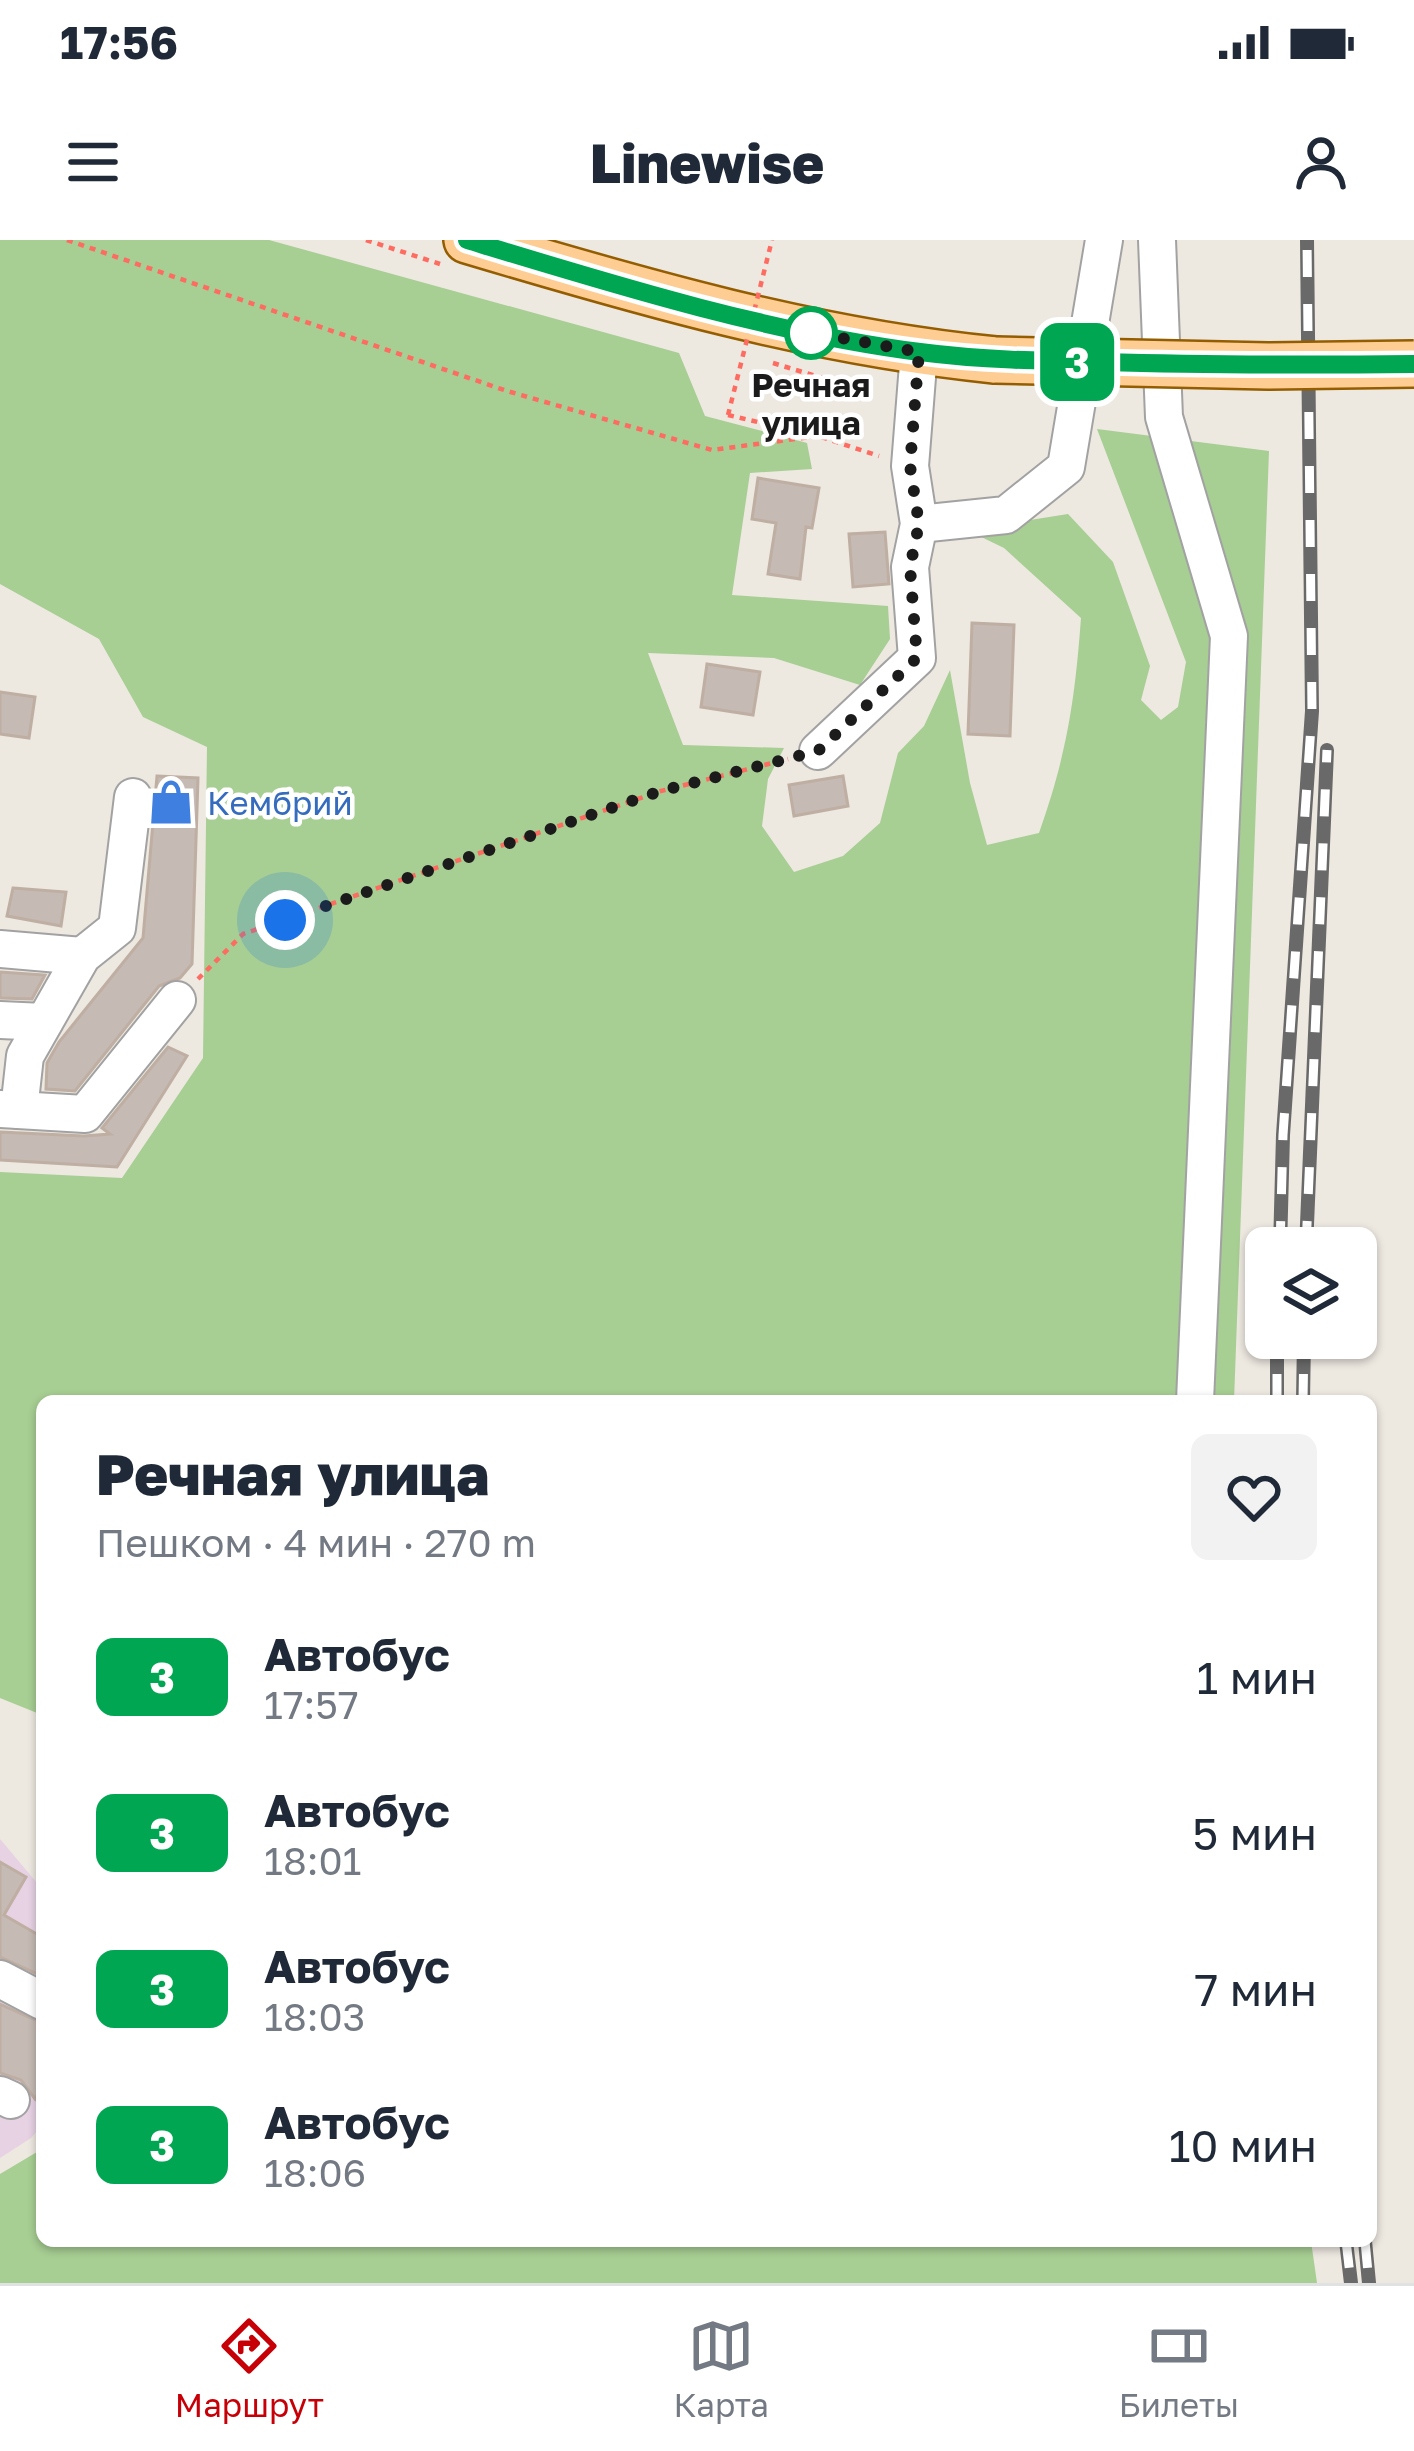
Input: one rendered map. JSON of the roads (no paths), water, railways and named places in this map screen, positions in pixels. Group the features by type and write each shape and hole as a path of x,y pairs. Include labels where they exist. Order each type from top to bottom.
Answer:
{"main road":[{"path":"467,240 609,283 776,325 919,352 995,360 1414,364"}],"street":[{"path":"919,524 1006,515 1066,467 1104,240"},
{"path":"1157,240 1164,416 1229,636 1195,1395"},
{"path":"818,751 917,658 910,567 919,524 910,466 919,352"},
{"path":"133,797 117,928 82,956 25,1056 9,1110 85,1114 177,1000"},
{"path":"0,949 82,956"},
{"path":"0,1020 44,1022"},
{"path":"0,1979 36,1998"}],"railway":[{"path":"1281,1227 1312,711 1307,240"},
{"path":"1307,1227 1327,750"},
{"path":"1277,1359 1277,1395"},
{"path":"1303,1395 1304,1359"},
{"path":"1347,2247 1351,2283"},
{"path":"1366,2247 1369,2283"}],"place":[{"name":"Речная улица","path":"811,333"},
{"name":"Кембрий","path":"171,802"}]}
